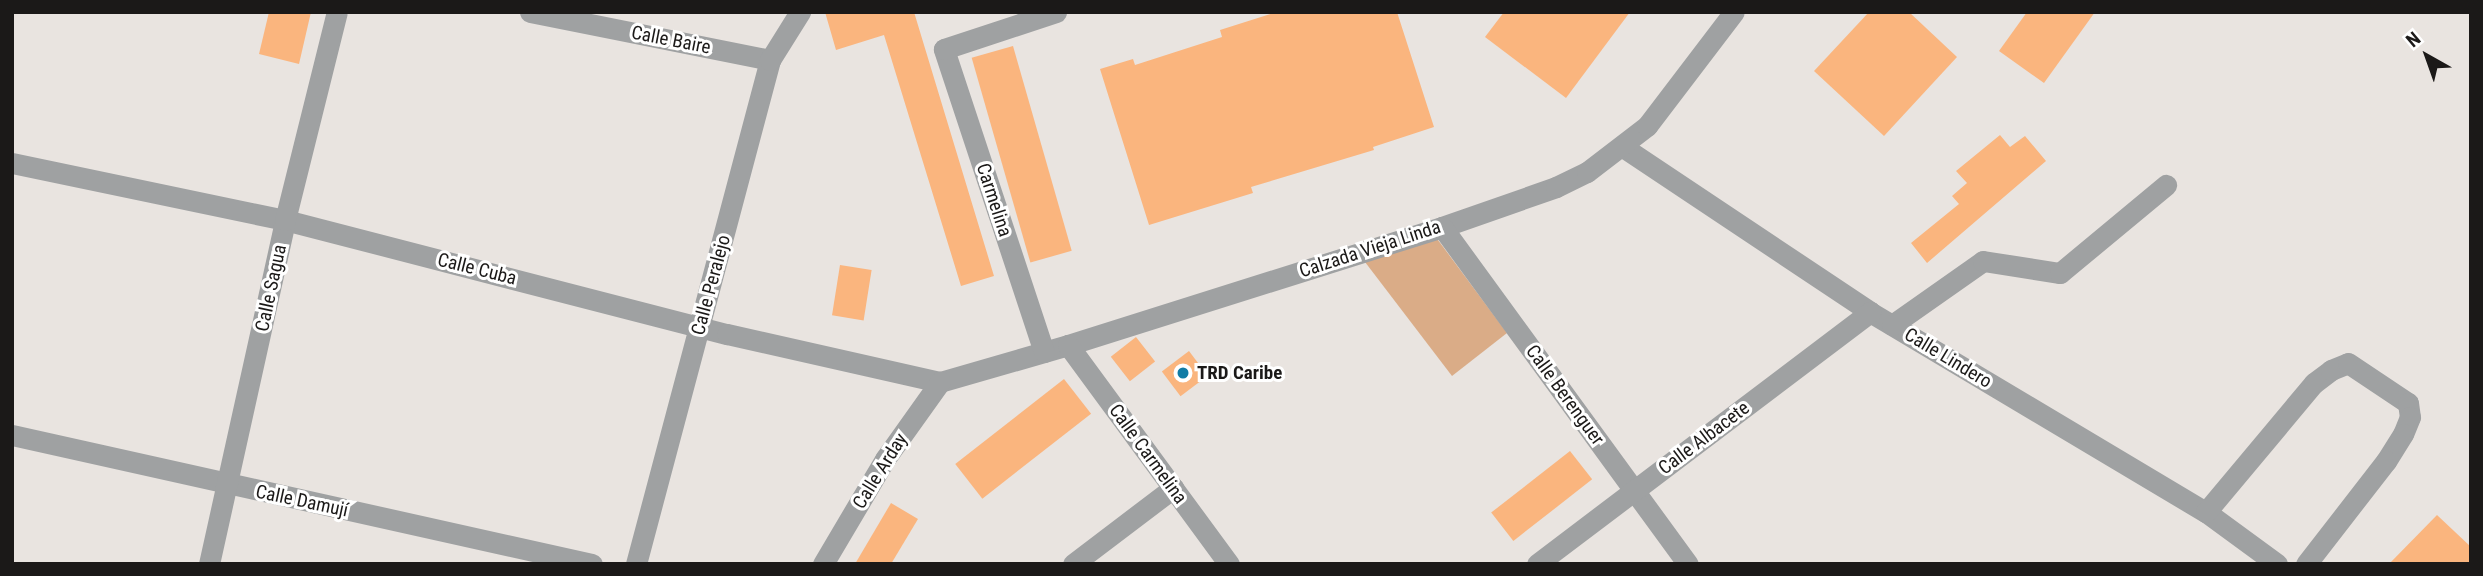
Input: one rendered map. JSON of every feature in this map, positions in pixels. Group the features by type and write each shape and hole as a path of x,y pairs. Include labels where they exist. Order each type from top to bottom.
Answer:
{"street":[{"name":"Calle Sagua","path":"209,564 285,220 337,12"},
{"name":"Calle Baire","path":"530,12 771,60"},
{"name":"Calle Peralejo","path":"636,564 771,60 800,12"},
{"name":"Carmelina","path":"1044,352 944,48 1056,12"},
{"name":"Calzada Vieja Linda","path":"940,382 1068,345 1442,227 1556,187 1587,172 1647,126 1673,96 1734,12"},
{"name":"Calle Lindero","path":"1623,147 1870,312 2206,512 2277,564"},
{"name":"Calle Cuba","path":"12,163 285,220 699,327 940,382"},
{"path":"1892,325 1983,261 2060,273 2166,185"},
{"name":"Calle Berenguer","path":"1442,227 1688,564"},
{"name":"Calle Albacete","path":"1537,564 1870,312"},
{"name":"Calle Carmelina","path":"1068,345 1229,564"},
{"path":"2206,512 2314,383 2331,370 2348,363 2409,403 2410,417 2386,461 2306,564"},
{"name":"Calle Arday","path":"823,564 886,459 940,382"},
{"name":"Calle Damují","path":"12,435 227,485 592,564"},
{"path":"1073,564 1173,488"}],"shaded area":[{"path":"1435,236 1507,333 1452,376 1365,262"}],"building":[{"path":"269,12 311,12 299,64 259,54"},
{"path":"825,12 914,12 994,276 961,286 884,35 836,50"},
{"path":"1277,12 1397,12 1434,127 1373,147 1374,150 1251,187 1253,193 1149,225 1100,69 1133,59 1135,65 1222,37 1220,30"},
{"path":"1504,12 1630,12 1566,98 1485,37"},
{"path":"1869,12 1909,12 1957,57 1884,136 1814,71"},
{"path":"2027,12 2095,12 2044,83 1999,51"},
{"path":"1013,46 1072,251 1030,263 972,58"},
{"path":"2000,135 2010,147 2025,136 2046,161 1927,263 1911,243 1959,204 1952,196 1967,183 1956,171"},
{"path":"840,265 872,270 864,320 832,315"},
{"path":"1136,337 1155,361 1130,381 1111,357"},
{"path":"1189,351 1208,376 1181,396 1162,371"},
{"path":"1064,379 1091,414 982,499 955,464"},
{"path":"1570,451 1592,479 1513,541 1491,513"},
{"path":"891,503 918,519 891,564 855,564"},
{"path":"2437,515 2471,547 2471,564 2389,564"}],"place":[{"name":"TRD Caribe","path":"1183,373"}]}
